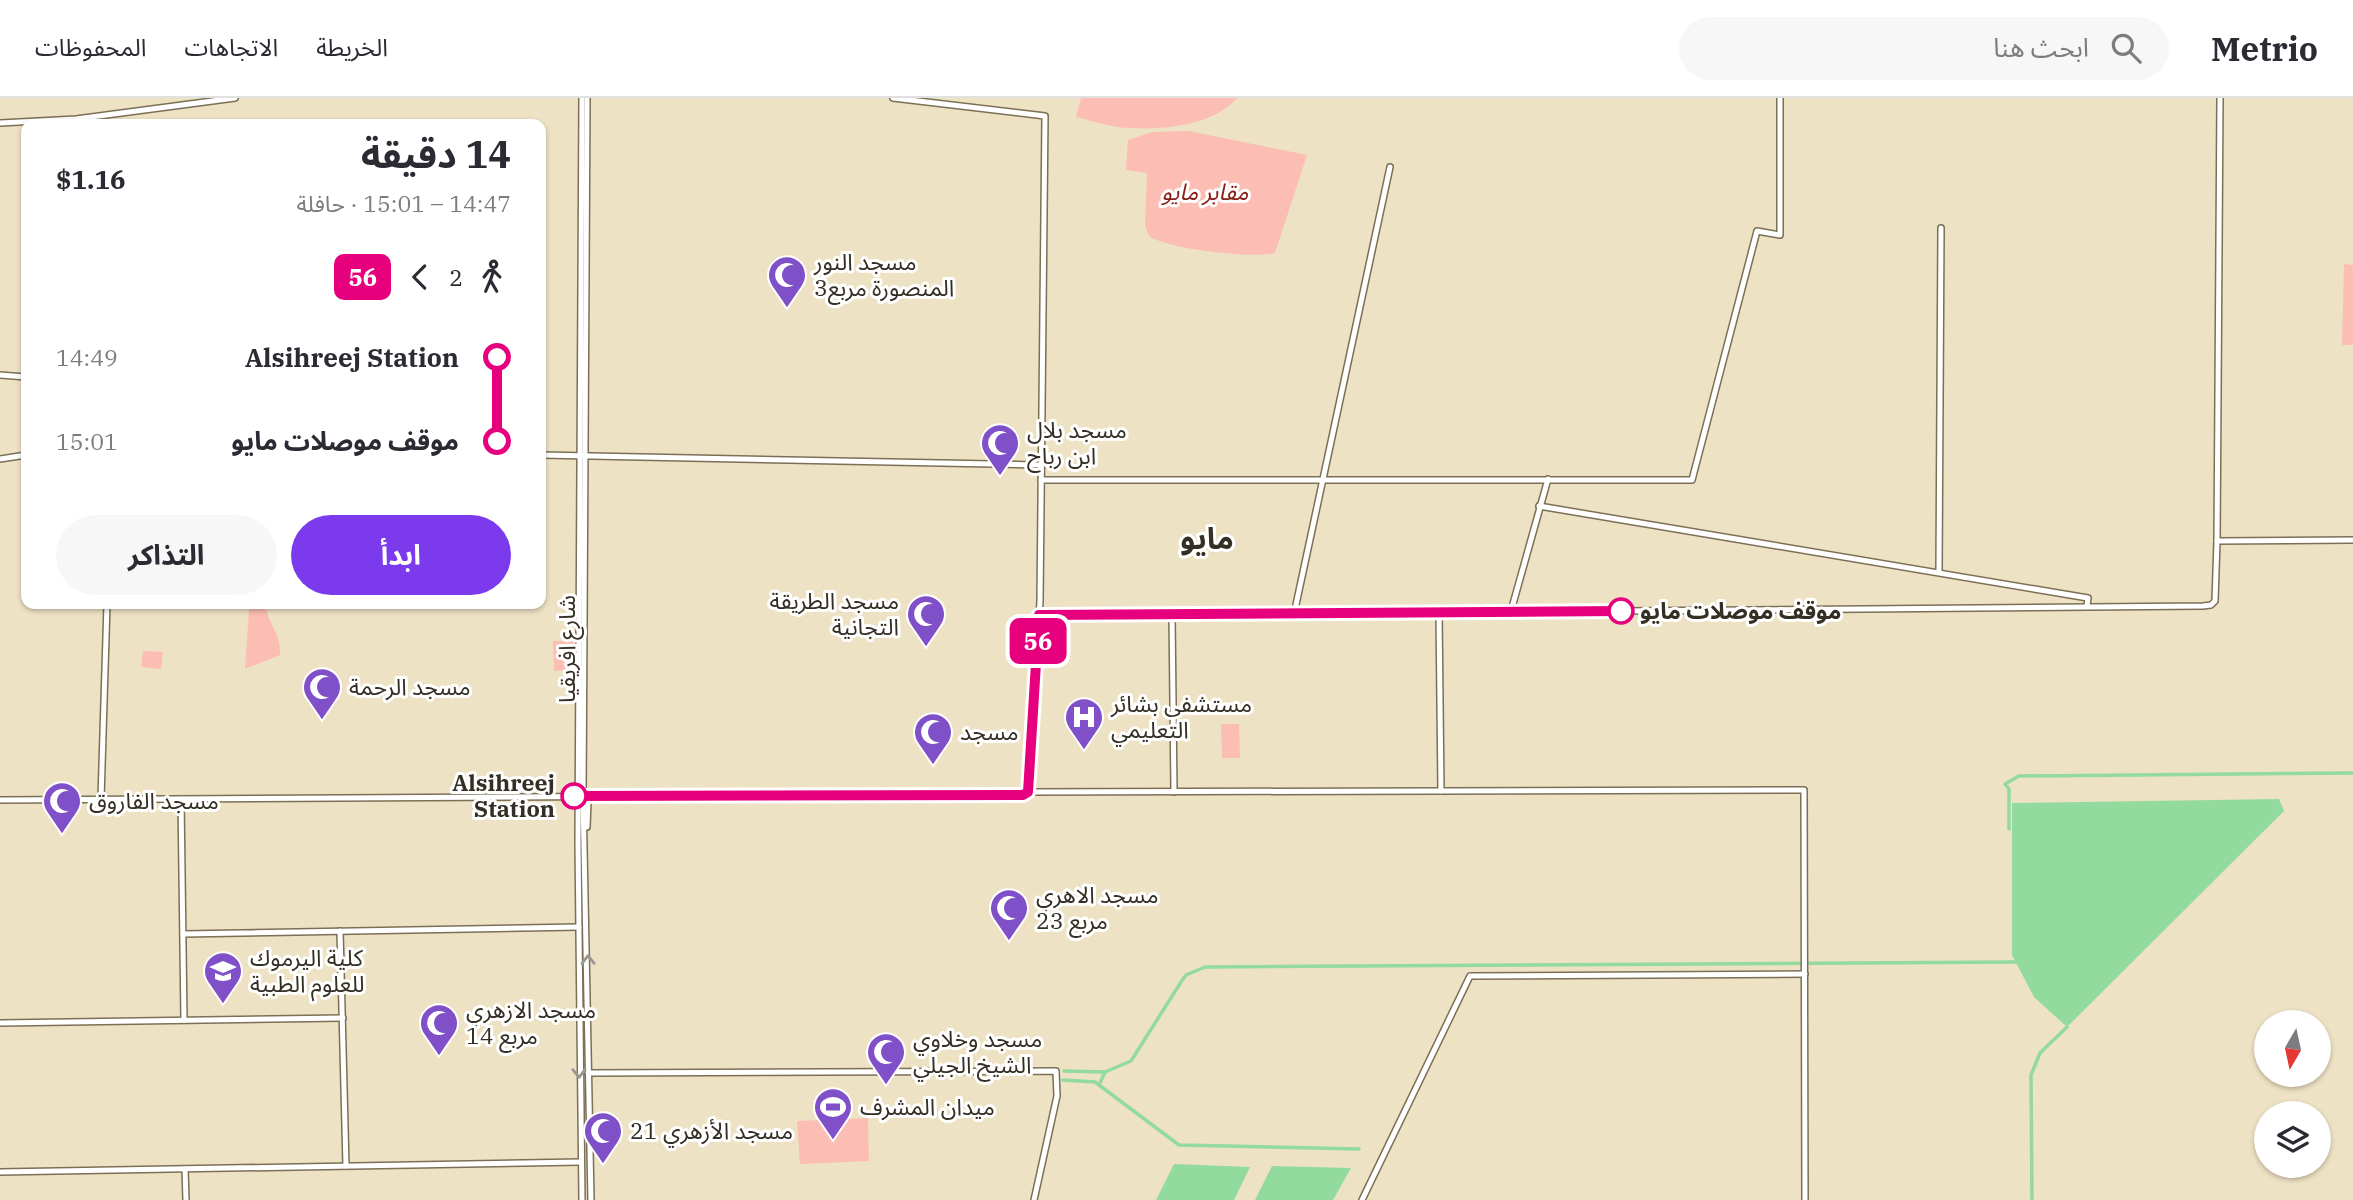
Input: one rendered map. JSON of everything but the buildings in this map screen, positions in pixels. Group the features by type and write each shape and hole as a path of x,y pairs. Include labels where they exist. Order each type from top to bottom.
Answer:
{"street":[{"path":"76,119 235,98"},
{"name":"شارع افريقيا","path":"582,1200 579,928 584,98"},
{"path":"893,98 1045,116 1039,615 1028,792"},
{"path":"1041,480 1692,480 1757,231 1780,234 1780,98"},
{"path":"1039,615 2214,604 2217,541 2220,98"},
{"path":"0,123 21,122"},
{"path":"1294,614 1390,167"},
{"path":"1939,572 1941,228"},
{"path":"0,375 21,377"},
{"path":"546,455 1041,465"},
{"path":"0,459 21,456"},
{"path":"1511,611 1548,479"},
{"path":"1539,506 2088,598 2087,606"},
{"path":"2217,541 2353,541"},
{"path":"101,799 107,609"},
{"path":"1439,612 1441,791"},
{"path":"1172,614 1174,792"},
{"path":"0,800 1004,796 1046,789 1174,792 1804,790 1805,1200"},
{"path":"585,836 588,802 593,796"},
{"name":"شارع افريقيا","path":"581,797 585,836 591,1200"},
{"path":"181,799 184,1020"},
{"path":"183,934 579,928"},
{"path":"341,932 346,1166"},
{"path":"1362,1200 1470,976 1805,971"},
{"path":"579,993 584,999 588,994"},
{"path":"579,1011 583,1006 588,1012"},
{"path":"0,1023 343,1018"},
{"path":"588,1073 1056,1071 1056,1098 1034,1200"},
{"path":"580,1110 586,1114 589,1109"},
{"path":"580,1125 584,1122 589,1126"},
{"path":"0,1172 581,1162"},
{"path":"185,1169 186,1200"}],"green space":[{"path":"1081,98 1237,98 1216,114 1202,120 1173,127 1144,128 1117,127 1076,117"},
{"name":"مقابر مايو","path":"1189,131 1307,155 1275,253 1249,255 1210,252 1173,245 1149,236 1145,225 1147,173 1126,170 1128,140 1152,132"},
{"path":"2344,264 2353,265 2353,345 2342,345"},
{"path":"266,609 279,642 280,655 245,669 249,610"},
{"path":"553,641 574,641 574,670 554,671"},
{"path":"143,651 163,652 161,669 141,667"},
{"path":"1221,724 1239,724 1240,758 1222,758"},
{"name":"ميدان المشرف","path":"868,1118 869,1161 800,1164 797,1121"}],"shaded area":[{"path":"2279,799 2284,811 2067,1027 2034,997 2012,955 2012,803"},
{"path":"1174,1164 1250,1167 1234,1200 1156,1200"},
{"path":"1272,1166 1351,1168 1333,1200 1255,1200"}],"waterway":[{"path":"2009,829 2009,789 2005,784 2019,776 2353,773"},
{"path":"1064,1071 1105,1072 1131,1061 1186,975 1205,967 2015,962"},
{"path":"2032,1200 2031,1075 2040,1053 2067,1027"},
{"path":"1099,1085 1105,1072"},
{"path":"1063,1080 1095,1082 1179,1145 1359,1149"}],"bus line":[{"name":"56","path":"574,796 1023,795 1028,792 1039,615 1621,611"}],"place":[{"name":"مسجد النور المنصورة مربع3","path":"787,309"},
{"name":"مسجد بلال ابن رباح","path":"1000,477"},
{"name":"موقف موصلات مايو","path":"1621,611"},
{"name":"مسجد الطريقة التجانية","path":"926,648"},
{"name":"مسجد الرحمة","path":"322,721"},
{"name":"مستشفى بشائر التعليمي","path":"1084,751"},
{"name":"مسجد","path":"933,766"},
{"name":"Alsihreej Station","path":"574,796"},
{"name":"مسجد الفاروق","path":"62,835"},
{"name":"مسجد الاهري مربع 23","path":"1009,942"},
{"name":"كلية اليرموك للعلوم الطبية","path":"223,1005"},
{"name":"مسجد الازهري مربع 14","path":"439,1057"},
{"name":"مسجد وخلاوي الشيخ الجيلي","path":"886,1086"},
{"name":"ميدان المشرف","path":"833,1141"},
{"name":"مسجد الأزهري 21","path":"603,1165"}],"district":[{"name":"مايو","path":"1207,539"}]}
